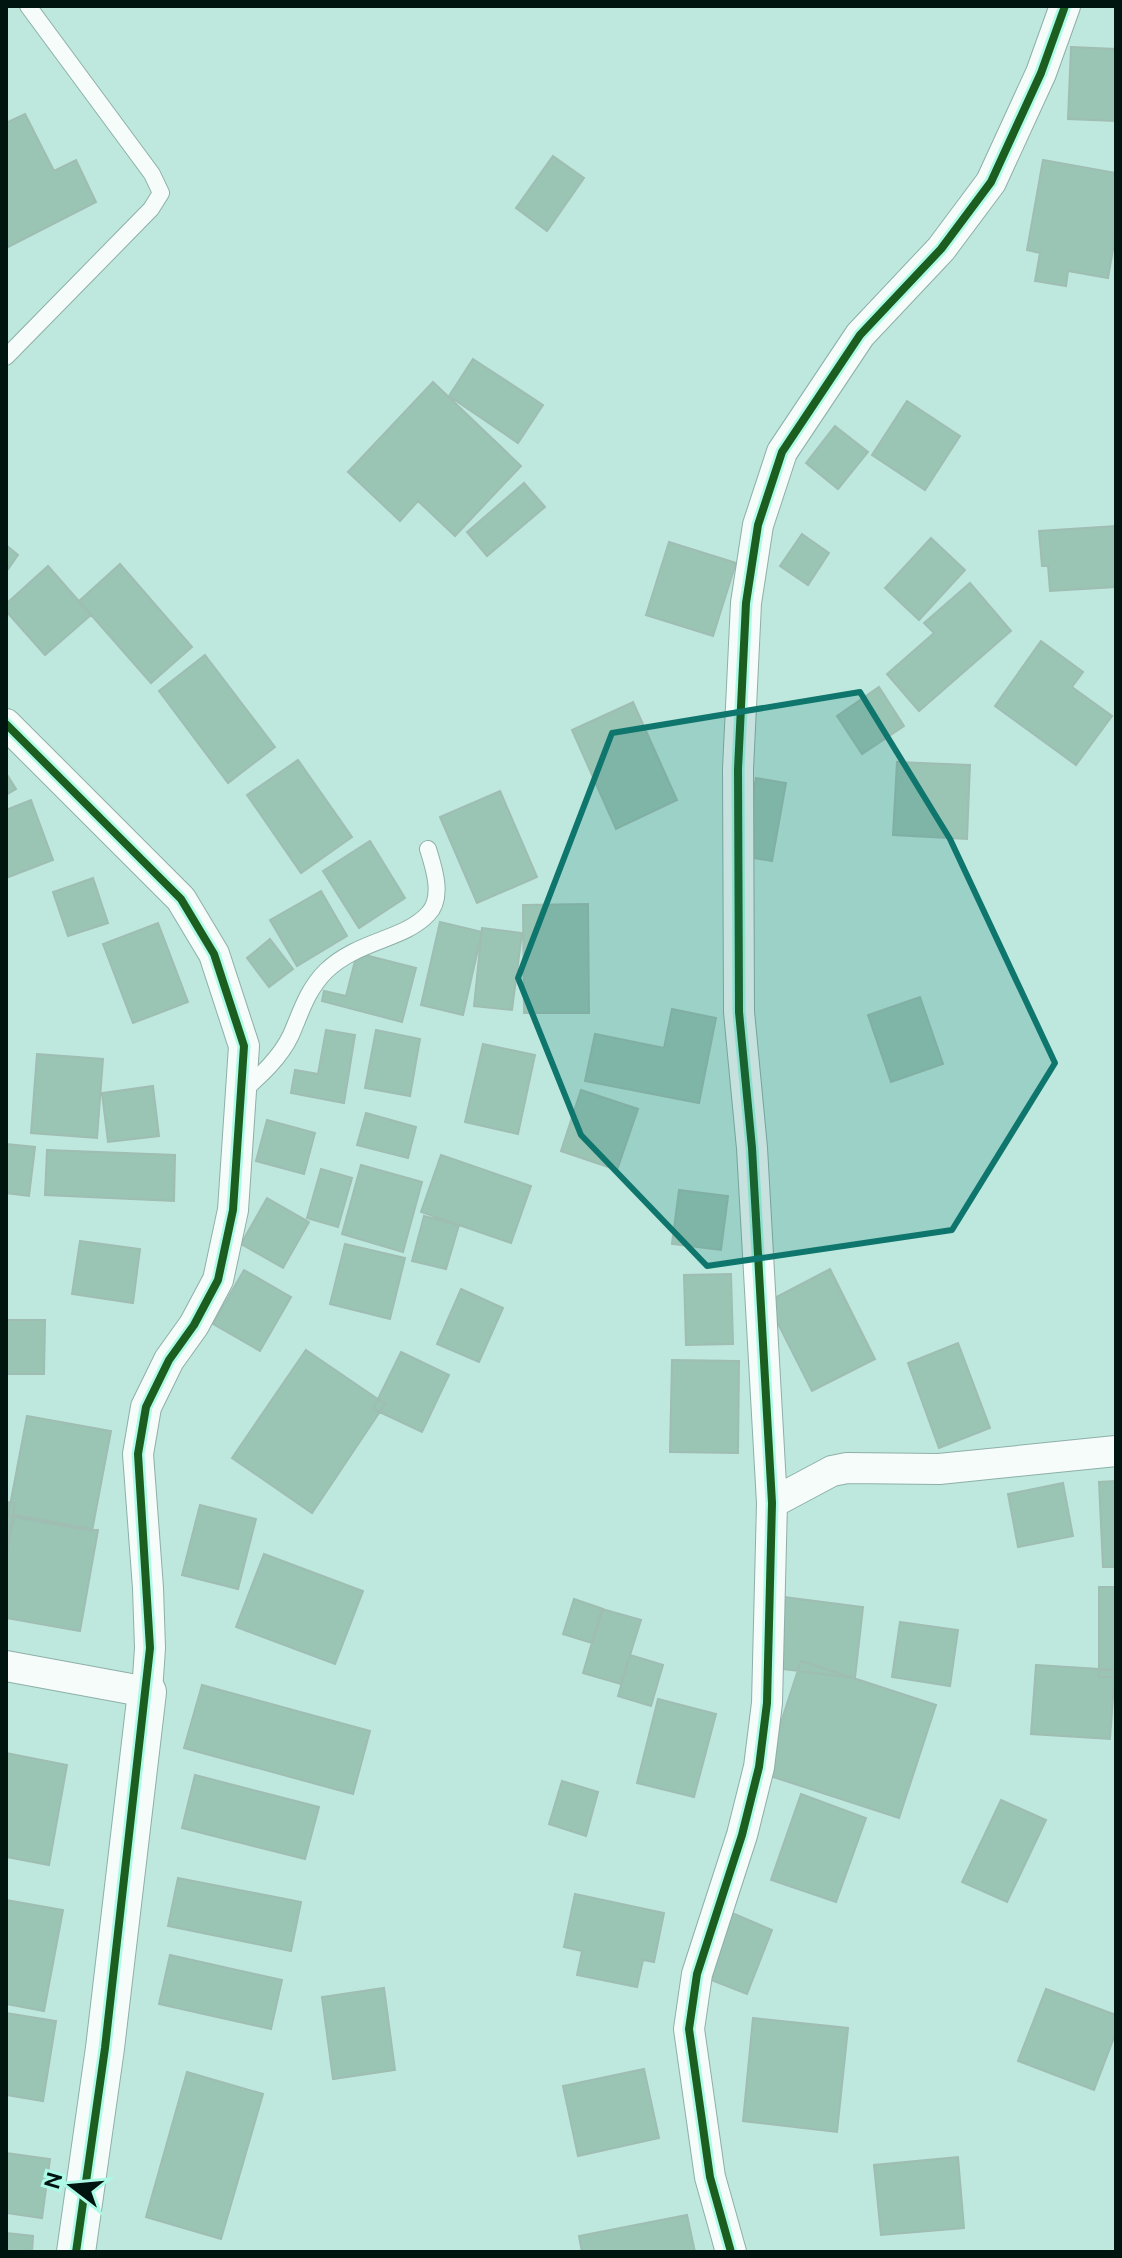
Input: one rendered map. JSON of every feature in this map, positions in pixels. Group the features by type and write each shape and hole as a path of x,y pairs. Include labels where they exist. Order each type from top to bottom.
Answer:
{"street":[{"path":"731,2252 710,2177 689,2029 697,1974 742,1835 759,1767 767,1703 772,1503 752,1148 739,1012 738,934 741,660 758,525 782,452 819,393 860,335 941,249 991,182 1041,73 1065,6"},
{"path":"6,724 181,899 214,954 244,1046 233,1210 218,1280 194,1325 169,1360 146,1407 138,1454 148,1588 150,1648 147,1692 105,2048 76,2252"},
{"path":"772,1503 832,1471 847,1468 939,1469 1116,1451"},
{"path":"6,1666 147,1692"}],"lane":[{"path":"6,357 151,209 161,193 152,174 28,6"},
{"path":"243,1091 270,1067 290,1037 302,1002 326,971 357,947 408,928 430,913 437,890 428,849"}],"highlighted area":[{"path":"860,692 950,839 1055,1063 952,1230 707,1266 581,1135 518,978 612,733"}],"building":[{"path":"1071,47 1116,49 1116,121 1068,119"},
{"path":"25,114 54,171 76,160 96,202 6,248 6,123"},
{"path":"553,156 584,178 547,231 516,208"},
{"path":"1043,160 1116,173 1116,232 1108,278 1068,271 1066,286 1035,281 1040,253 1027,250"},
{"path":"473,359 543,405 518,443 449,396"},
{"path":"433,382 521,466 455,536 418,501 400,521 348,472"},
{"path":"907,401 960,436 925,490 872,455"},
{"path":"835,426 868,452 838,489 806,463"},
{"path":"524,483 545,507 487,556 467,532"},
{"path":"1116,526 1116,587 1050,591 1048,566 1042,566 1039,531"},
{"path":"802,534 829,553 808,585 780,566"},
{"path":"931,538 965,570 919,620 885,588"},
{"path":"669,542 736,563 713,636 646,615"},
{"path":"6,545 18,555 6,572"},
{"path":"120,564 192,647 151,683 79,601"},
{"path":"48,566 91,615 45,655 6,611 6,604"},
{"path":"970,583 1011,631 919,711 887,674 934,633 924,623"},
{"path":"1041,641 1083,672 1072,687 1112,716 1076,765 995,706"},
{"path":"205,655 275,747 228,783 159,691"},
{"path":"879,687 904,726 862,754 837,716"},
{"path":"633,702 677,800 616,829 572,730"},
{"path":"298,760 352,837 301,873 247,795"},
{"path":"897,762 970,765 967,839 893,835"},
{"path":"6,773 16,789 6,795"},
{"path":"756,778 786,783 772,861 742,856"},
{"path":"500,791 537,877 477,903 440,817"},
{"path":"31,800 53,860 6,878 6,810"},
{"path":"370,841 405,898 359,928 323,871"},
{"path":"93,878 108,923 68,936 53,892"},
{"path":"321,891 347,936 297,966 270,920"},
{"path":"588,904 589,1013 524,1013 523,905"},
{"path":"440,922 482,932 463,1015 421,1005"},
{"path":"158,923 188,1002 133,1023 103,944"},
{"path":"482,928 522,933 512,1010 474,1006"},
{"path":"270,939 293,969 269,987 247,958"},
{"path":"357,953 416,968 402,1022 322,1001 324,991 346,996"},
{"path":"920,997 943,1064 891,1082 868,1015"},
{"path":"672,1009 716,1018 699,1103 585,1081 595,1034 664,1048"},
{"path":"326,1030 355,1035 344,1103 291,1093 295,1070 318,1074"},
{"path":"376,1030 420,1039 410,1096 365,1088"},
{"path":"483,1044 535,1055 518,1134 465,1122"},
{"path":"37,1054 103,1059 97,1138 31,1133"},
{"path":"153,1086 159,1136 108,1142 102,1093"},
{"path":"581,1090 638,1109 617,1170 561,1151"},
{"path":"366,1113 416,1127 408,1158 357,1145"},
{"path":"267,1120 315,1133 304,1174 256,1161"},
{"path":"6,1144 35,1147 29,1196 6,1193"},
{"path":"47,1150 175,1155 174,1201 45,1195"},
{"path":"441,1155 531,1186 511,1243 421,1212"},
{"path":"361,1165 422,1182 403,1252 342,1234"},
{"path":"321,1169 352,1178 338,1227 307,1218"},
{"path":"679,1190 728,1196 721,1250 672,1244"},
{"path":"267,1198 309,1222 283,1268 241,1244"},
{"path":"424,1216 459,1225 446,1269 412,1261"},
{"path":"80,1241 140,1249 133,1303 72,1294"},
{"path":"345,1244 405,1258 390,1319 330,1304"},
{"path":"830,1269 875,1359 812,1391 767,1302"},
{"path":"244,1270 291,1297 260,1351 213,1324"},
{"path":"731,1274 733,1344 686,1345 684,1275"},
{"path":"461,1289 503,1308 479,1362 437,1344"},
{"path":"6,1320 45,1320 44,1374 6,1374"},
{"path":"958,1343 990,1428 939,1448 908,1363"},
{"path":"306,1350 385,1404 312,1513 232,1458"},
{"path":"401,1352 449,1375 422,1432 373,1409"},
{"path":"672,1360 739,1361 738,1453 670,1452"},
{"path":"27,1416 111,1431 92,1531 8,1516"},
{"path":"1116,1481 1116,1567 1103,1567 1099,1482"},
{"path":"1063,1483 1073,1536 1018,1547 1008,1494"},
{"path":"6,1502 15,1503 6,1553"},
{"path":"200,1505 256,1519 238,1589 182,1575"},
{"path":"14,1515 98,1530 80,1631 6,1618 6,1557"},
{"path":"264,1554 363,1591 335,1664 236,1627"},
{"path":"1099,1587 1116,1587 1116,1677 1099,1677"},
{"path":"784,1597 863,1607 855,1678 774,1668"},
{"path":"574,1599 603,1609 592,1643 563,1634"},
{"path":"602,1609 641,1620 621,1684 583,1673"},
{"path":"900,1622 958,1630 950,1686 892,1677"},
{"path":"630,1655 663,1665 651,1706 618,1696"},
{"path":"801,1661 936,1705 899,1818 764,1774"},
{"path":"1036,1665 1115,1670 1110,1739 1031,1734"},
{"path":"202,1685 370,1731 353,1794 184,1748"},
{"path":"658,1699 716,1714 694,1797 637,1783"},
{"path":"6,1753 67,1765 49,1865 6,1857"},
{"path":"195,1775 319,1807 305,1859 182,1828"},
{"path":"562,1781 598,1792 586,1836 549,1824"},
{"path":"801,1794 866,1818 836,1902 771,1880"},
{"path":"1001,1800 1046,1820 1007,1902 962,1882"},
{"path":"178,1878 301,1902 291,1951 168,1926"},
{"path":"575,1894 664,1913 654,1962 643,1960 637,1987 577,1975 582,1951 564,1947"},
{"path":"6,1900 63,1910 44,2011 6,2004"},
{"path":"732,1913 772,1930 747,1994 706,1978"},
{"path":"170,1955 282,1980 271,2029 159,2004"},
{"path":"384,1988 395,2070 333,2079 322,1997"},
{"path":"1046,1989 1116,2015 1116,2032 1094,2090 1018,2061"},
{"path":"6,2013 56,2021 43,2101 6,2095"},
{"path":"753,2018 848,2028 837,2132 743,2121"},
{"path":"644,2069 659,2138 578,2156 563,2086"},
{"path":"187,2072 263,2094 221,2239 146,2217"},
{"path":"6,2153 50,2159 42,2218 6,2213"},
{"path":"958,2157 964,2228 881,2235 874,2165"},
{"path":"687,2215 695,2252 582,2252 579,2236"},
{"path":"6,2233 33,2236 32,2252 6,2252"}],"cycle path":[{"path":"731,2252 710,2177 689,2029 697,1974 742,1835 759,1767 767,1703 772,1503 752,1148 739,1012 738,769 746,603 758,525 782,452 860,335 941,249 991,182 1041,73 1065,6"},
{"path":"6,724 181,899 214,954 244,1046 233,1210 218,1280 194,1325 169,1360 146,1407 138,1454 150,1648 105,2048 76,2252"}]}
